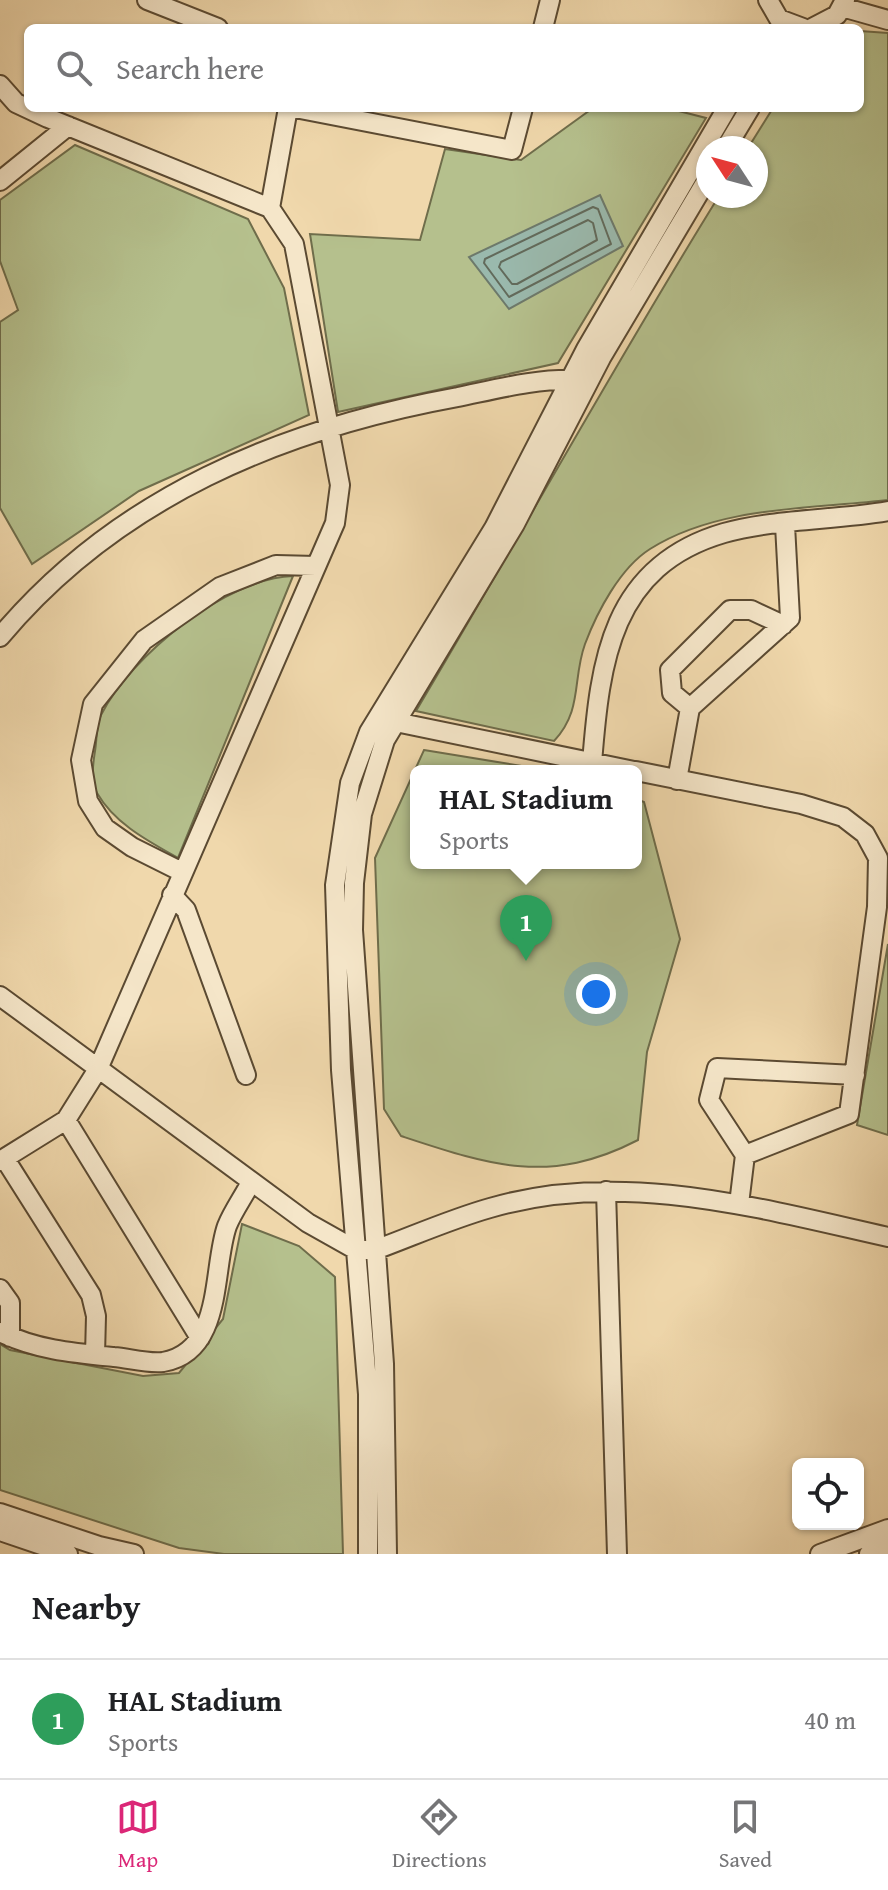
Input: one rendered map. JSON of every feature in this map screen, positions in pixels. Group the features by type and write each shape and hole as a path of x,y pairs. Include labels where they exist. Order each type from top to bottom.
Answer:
{"street":[{"path":"147,0 208,24"},
{"path":"544,24 550,0"},
{"path":"768,0 776,23"},
{"path":"824,24 843,4 888,20"},
{"path":"0,85 16,103 24,107"},
{"path":"36,112 270,208 294,244 313,326 327,426 340,485 335,523 98,1069 66,1120 3,1160 91,1295 96,1316 95,1355"},
{"path":"270,208 287,112"},
{"path":"316,112 512,150 522,112"},
{"path":"368,1554 365,1250 354,945 354,883 362,814 385,740 386,720 494,528 570,380 725,112"},
{"path":"733,136 748,112"},
{"path":"0,181 68,126"},
{"path":"386,720 515,524 589,381 696,198"},
{"path":"0,637 75,560 140,512 254,454 327,426 452,398 570,380 589,381"},
{"path":"592,763 598,692 612,635 633,596 670,555 726,533 888,511"},
{"path":"677,780 690,708 790,618 785,525"},
{"path":"182,872 132,847 105,828 88,801 81,760 93,704 144,640 220,587 276,565 316,566"},
{"path":"690,708 672,693 670,670 730,610 751,610 783,625"},
{"path":"386,720 603,765"},
{"path":"642,772 815,808 843,817 865,834 878,858 877,907 849,1114 745,1155"},
{"path":"172,895 186,910 246,1075"},
{"path":"0,996 308,1223 365,1250 491,1208 575,1193 631,1190 739,1204 888,1237"},
{"path":"739,1204 745,1155 709,1100 717,1068 855,1075"},
{"path":"66,1120 200,1338"},
{"path":"0,1289 10,1303 5,1335 30,1347 162,1362 179,1356 200,1338 214,1303 227,1227 251,1182"},
{"path":"606,1191 617,1554"},
{"path":"365,1250 384,1364 387,1554"},
{"path":"0,1513 99,1546 134,1554"},
{"path":"820,1554 848,1549 888,1529"},
{"path":"0,1531 68,1554"},
{"path":"869,1554 888,1547"}],"green space":[{"path":"864,31 888,33 888,500 735,517 705,524 650,549 619,579 596,618 581,657 569,718 554,741 416,711 712,208 768,208 768,136 756,136 770,112 864,112"},
{"path":"587,112 683,112 706,118 558,363 338,412 310,234 420,240 445,149 521,160"},
{"path":"75,145 248,219 284,288 309,415 139,491 32,564 0,508 0,322 18,310 0,261 0,200"},
{"path":"293,576 178,858 123,823 97,793 93,773 101,715 134,669 183,624 239,590 267,580"},
{"path":"424,750 515,765 417,765"},
{"path":"410,781 410,869 642,869 644,802 680,939 647,1052 638,1140 576,1163 547,1167 491,1162 401,1136 384,1109 375,858"},
{"path":"888,944 888,1135 857,1125"},
{"path":"242,1224 299,1246 335,1277 343,1554 224,1554 179,1548 0,1490 0,1344 10,1350 143,1376 179,1373 223,1319"}],"water":[{"path":"600,195 623,246 509,309 469,257"}],"place":[{"name":"HAL Stadium","path":"526,961"}]}
